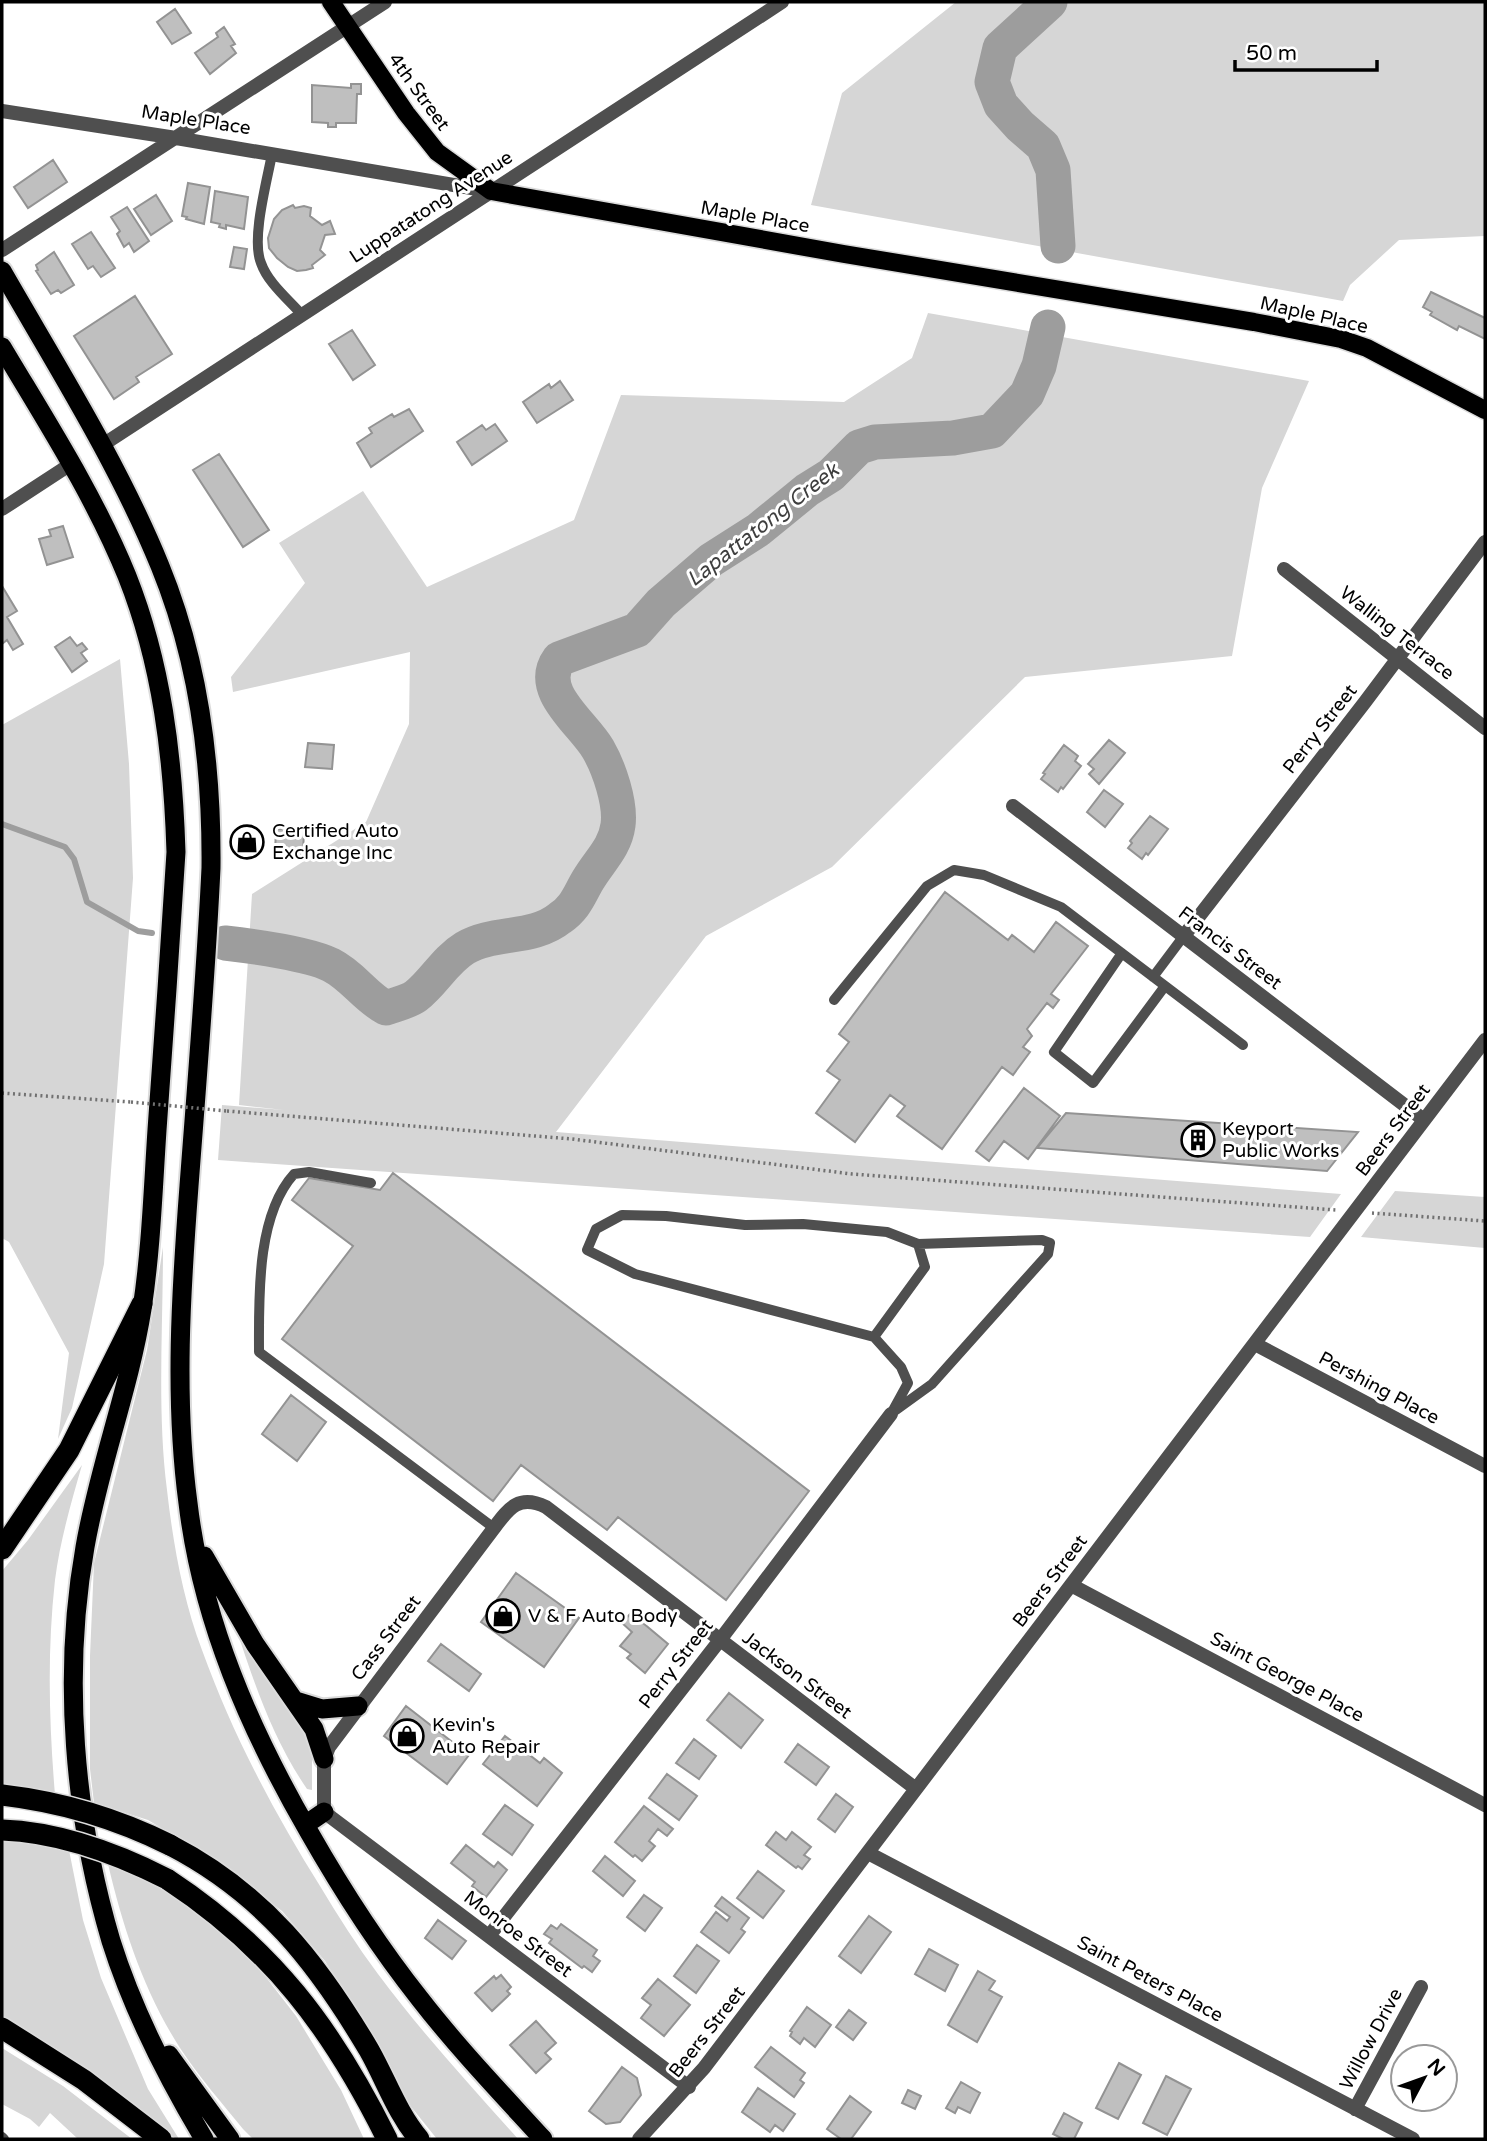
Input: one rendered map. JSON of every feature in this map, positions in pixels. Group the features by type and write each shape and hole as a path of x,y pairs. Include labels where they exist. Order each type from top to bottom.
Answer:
{"highway":[{"path":"2,271 134,505 165,579 200,701 212,822 211,868 182,1310 182,1434 193,1539 209,1605 230,1671 256,1733 305,1825 359,1914 412,1989 464,2052 543,2139"},
{"path":"2,347 71,464 126,575 142,618 167,724 176,852 153,1192 142,1304 128,1373 86,1539 74,1658 76,1743 88,1840 111,1942 135,2005 166,2071 204,2139"},
{"path":"2,1549 69,1450 142,1304"},
{"path":"193,1539 255,1644 314,1729 324,1759"},
{"path":"296,1701 322,1709 358,1706"},
{"path":"2,1795 76,1807 124,1824 213,1869 274,1919 306,1954 332,1993 370,2051 408,2127 419,2139"},
{"path":"305,1825 324,1812"},
{"path":"2,1830 43,1834 92,1847 130,1861 167,1879 226,1921 301,1998 357,2082 387,2139"},
{"path":"332,1993 352,2039 403,2139"},
{"path":"135,2005 230,2139"},
{"path":"2,2028 84,2080 161,2139"}],"main road":[{"name":"4th Street","path":"331,2 405,113 437,152 491,191"},
{"name":"Maple Place","path":"491,191 1341,339 1367,348 1485,410"}],"street":[{"path":"2,250 385,2"},
{"name":"Luppatatong Avenue","path":"102,446 782,2"},
{"name":"Maple Place","path":"2,111 491,191"},
{"path":"2,509 71,464"},
{"name":"Perry Street","path":"1183,937 1485,542"},
{"name":"Walling Terrace","path":"1284,569 1485,727"},
{"name":"Francis Street","path":"1013,806 1424,1120"},
{"name":"Beers Street","path":"639,2139 689,2087 1485,1040"},
{"name":"Pershing Place","path":"1255,1344 1485,1466"},
{"name":"Perry Street","path":"489,1936 720,1640 891,1414"},
{"name":"Jackson Street","path":"517,1504 531,1501 546,1507 916,1789"},
{"name":"Cass Street","path":"324,1759 329,1747 358,1706 506,1512 517,1504"},
{"name":"Saint George Place","path":"1071,1584 1485,1805"},
{"path":"324,1759 324,1812"},
{"name":"Monroe Street","path":"324,1812 689,2087"},
{"name":"Saint Peters Place","path":"868,1853 1412,2139"},
{"name":"Willow Drive","path":"1355,2109 1421,1987"}],"lane":[{"path":"272,154 257,243 260,263 272,282 302,315"},
{"path":"834,1000 927,886 954,870 984,875 1061,907 1243,1045"},
{"path":"1153,977 1183,937"},
{"path":"1122,953 1054,1052 1093,1083 1165,986"},
{"path":"371,1183 309,1172 294,1174 288,1181 271,1220 259,1272 259,1352 494,1528"},
{"path":"622,1215 666,1216 745,1225 803,1224 887,1232 918,1244 1042,1240 1050,1243 1048,1254 932,1384 891,1414 908,1383 901,1367 874,1336 635,1275 587,1250 596,1229 622,1215"},
{"path":"874,1336 925,1267 918,1244"}],"path":[{"path":"2,1093 572,1139 852,1174 1485,1222"}],"shaded area":[{"path":"956,2 1485,2 1485,236 1399,240 1350,285 1343,301 811,205 842,93"},
{"path":"928,313 1309,381 1262,488 1232,656 1025,677 832,867 706,936 556,1132 1341,1194 1310,1237 218,1160 222,1105 284,1110 239,1105 252,894 366,822 409,724 410,652 233,692 231,677 305,583 279,543 363,491 427,587 574,520 621,395 844,402 912,358"},
{"path":"120,659 129,764 133,878 104,1264 72,1408 58,1439 69,1353 9,1242 2,1238 2,725"},
{"path":"1395,1191 1485,1197 1485,1248 1361,1237"},
{"path":"163,1247 161,1400 167,1490 184,1591 195,1631 214,1681 270,1800 355,1942 411,2017 518,2139 437,2139 404,2098 373,2040 325,1961 282,1911 214,1860 148,1820 94,1803 90,1769 90,1656 94,1563 147,1350"},
{"path":"82,1465 60,1551 52,1607 50,1688 55,1795 2,1787 2,1571"},
{"path":"237,1631 308,1738 312,1752 312,1790 307,1789 295,1771 275,1732 258,1693"},
{"path":"2,1836 69,1850 83,1920 101,1978 148,2089 179,2139 69,2060 2,2016"},
{"path":"108,1864 167,1890 241,1945 296,2016 341,2090 364,2139 253,2139 243,2129 187,2059 167,2027 136,1959"},
{"path":"2,2048 63,2086 132,2139 78,2139 50,2113 39,2127 2,2104"}],"building":[{"path":"175,9 191,33 172,44 157,22"},
{"path":"224,27 235,44 231,46 236,53 210,74 195,53 218,37 216,33"},
{"path":"351,84 361,84 361,94 357,94 356,123 336,123 336,127 328,127 328,123 312,122 312,85 351,88"},
{"path":"53,160 67,182 28,208 14,187"},
{"path":"188,183 210,187 204,224 182,216"},
{"path":"215,191 248,197 244,229 226,225 226,229 211,222"},
{"path":"156,195 172,221 151,235 134,209"},
{"path":"293,205 295,208 311,208 310,216 322,225 330,221 335,234 325,235 320,250 325,255 312,265 313,268 306,270 297,271 288,267 269,248 268,238 274,219 282,210"},
{"path":"127,207 149,241 134,252 129,243 124,247 117,234 120,231 111,217"},
{"path":"91,232 115,268 101,277 93,266 88,269 72,244"},
{"path":"234,247 247,249 244,269 230,267"},
{"path":"54,252 74,285 61,293 58,290 51,294 36,271 36,265"},
{"path":"1431,292 1485,318 1485,339 1459,326 1457,330 1430,315 1432,312 1423,307"},
{"path":"135,296 172,354 136,377 139,382 114,399 74,336"},
{"path":"352,330 375,365 353,380 329,344"},
{"path":"560,381 573,400 537,423 523,402 549,384 551,388"},
{"path":"409,409 423,431 371,467 357,443 372,433 369,428 392,414 394,417"},
{"path":"495,424 507,441 472,465 457,442 482,425 486,430"},
{"path":"219,454 269,530 243,547 193,470"},
{"path":"63,526 73,557 47,565 39,539 51,536 49,530"},
{"path":"2,586 17,611 7,617 23,644 13,650 7,640 2,644"},
{"path":"70,637 77,646 82,643 87,649 81,653 87,661 72,672 55,647"},
{"path":"1109,740 1125,753 1099,784 1089,774 1094,769 1088,764"},
{"path":"308,743 334,745 332,769 305,767"},
{"path":"1064,745 1078,756 1075,761 1081,766 1058,792 1041,779"},
{"path":"1104,790 1123,804 1105,827 1087,812"},
{"path":"1150,816 1168,829 1142,859 1128,848 1132,843 1130,841"},
{"path":"276,829 304,830 303,854 275,853"},
{"path":"945,892 1008,940 1012,935 1034,952 1056,922 1088,946 1051,994 1059,1000 1053,1008 1047,1003 1027,1029 1032,1036 1023,1047 1030,1052 1013,1075 1002,1067 942,1149 897,1116 905,1106 890,1095 855,1142 816,1113 840,1080 827,1071 849,1042 839,1034"},
{"path":"1024,1088 1060,1116 1028,1159 1004,1141 989,1161 976,1151"},
{"name":"Keyport Public Works","path":"1066,1113 1358,1132 1327,1171 1037,1148"},
{"path":"393,1173 809,1491 726,1600 618,1517 607,1530 521,1465 493,1501 282,1339 353,1246 292,1200 309,1178 380,1190"},
{"path":"291,1395 326,1422 297,1461 262,1434"},
{"path":"516,1573 579,1618 544,1667 481,1622"},
{"path":"631,1613 668,1644 645,1673 627,1658 631,1654 620,1646 632,1632 622,1623"},
{"path":"441,1644 481,1674 469,1691 428,1661"},
{"path":"729,1693 763,1720 741,1748 707,1720"},
{"path":"406,1706 469,1755 447,1784 384,1736"},
{"path":"505,1736 540,1763 544,1758 562,1773 537,1806 483,1764"},
{"path":"694,1739 716,1756 699,1779 676,1763"},
{"path":"798,1744 829,1767 816,1785 785,1762"},
{"path":"667,1774 697,1796 679,1820 649,1798"},
{"path":"836,1794 853,1807 835,1832 818,1819"},
{"path":"505,1805 533,1825 512,1855 483,1834"},
{"path":"644,1806 673,1829 667,1836 658,1829 649,1841 655,1846 642,1861 615,1842"},
{"path":"776,1832 786,1840 792,1832 811,1847 804,1855 810,1859 802,1869 798,1866 796,1868 766,1845"},
{"path":"466,1845 494,1867 498,1862 507,1870 486,1897 472,1886 475,1882 451,1863"},
{"path":"605,1856 635,1881 623,1896 593,1871"},
{"path":"758,1871 784,1891 763,1918 737,1898"},
{"path":"644,1895 662,1908 645,1931 627,1917"},
{"path":"722,1897 749,1918 741,1929 745,1932 729,1953 701,1932 716,1912 727,1921 730,1917 715,1906"},
{"path":"869,1916 891,1932 861,1973 839,1956"},
{"path":"438,1920 466,1941 452,1959 425,1938"},
{"path":"561,1924 597,1950 593,1956 600,1961 592,1972 584,1966 582,1968 549,1943 552,1939 544,1934 551,1925 557,1929"},
{"path":"697,1945 719,1961 696,1993 674,1976"},
{"path":"929,1949 958,1965 945,1991 915,1974"},
{"path":"978,1971 995,1981 989,1990 1002,1997 977,2042 948,2025"},
{"path":"501,1975 511,1987 507,1991 510,1994 492,2011 475,1993 494,1976 496,1979"},
{"path":"658,1979 690,2005 664,2036 641,2018 651,2005 642,1998"},
{"path":"807,2007 831,2025 815,2047 804,2038 800,2044 790,2036 790,2031"},
{"path":"849,2010 866,2023 853,2040 836,2027"},
{"path":"536,2021 556,2043 545,2053 551,2059 536,2073 510,2045"},
{"path":"771,2047 805,2073 800,2080 804,2083 794,2097 755,2067"},
{"path":"1119,2063 1141,2075 1118,2119 1096,2108"},
{"path":"622,2067 637,2078 641,2095 620,2122 606,2124 589,2111"},
{"path":"1166,2076 1191,2089 1167,2135 1143,2123"},
{"path":"961,2082 980,2093 970,2113 958,2107 955,2113 946,2108"},
{"path":"758,2088 795,2114 783,2131 775,2125 770,2132 742,2112"},
{"path":"908,2090 921,2096 915,2109 902,2103"},
{"path":"850,2096 871,2112 851,2139 841,2139 827,2129"},
{"path":"1064,2113 1082,2123 1074,2139 1063,2139 1053,2134"}],"waterway":[{"path":"1050,2 1000,48 992,82 1001,105 1043,146 1053,170 1058,246"},
{"name":"Lapattatong Creek","path":"225,943 309,957 331,965 386,1008 416,996 465,948 488,939 538,930 560,918 574,905 610,847 618,825 618,807 610,776 598,749 557,695 553,671 559,659 637,630 661,603 711,560 758,530 807,490 831,475 859,447 875,442 953,438 992,431 1027,394 1039,366 1048,327"},
{"name":"Lapattatong Creek","path":"2,824 65,847 74,859 87,902 138,931 152,933"}],"place":[{"name":"Certified Auto Exchange Inc","path":"247,842"},
{"name":"Keyport Public Works","path":"1198,1140"},
{"name":"V & F Auto Body","path":"503,1616"},
{"name":"Kevin's Auto Repair","path":"407,1736"}]}
